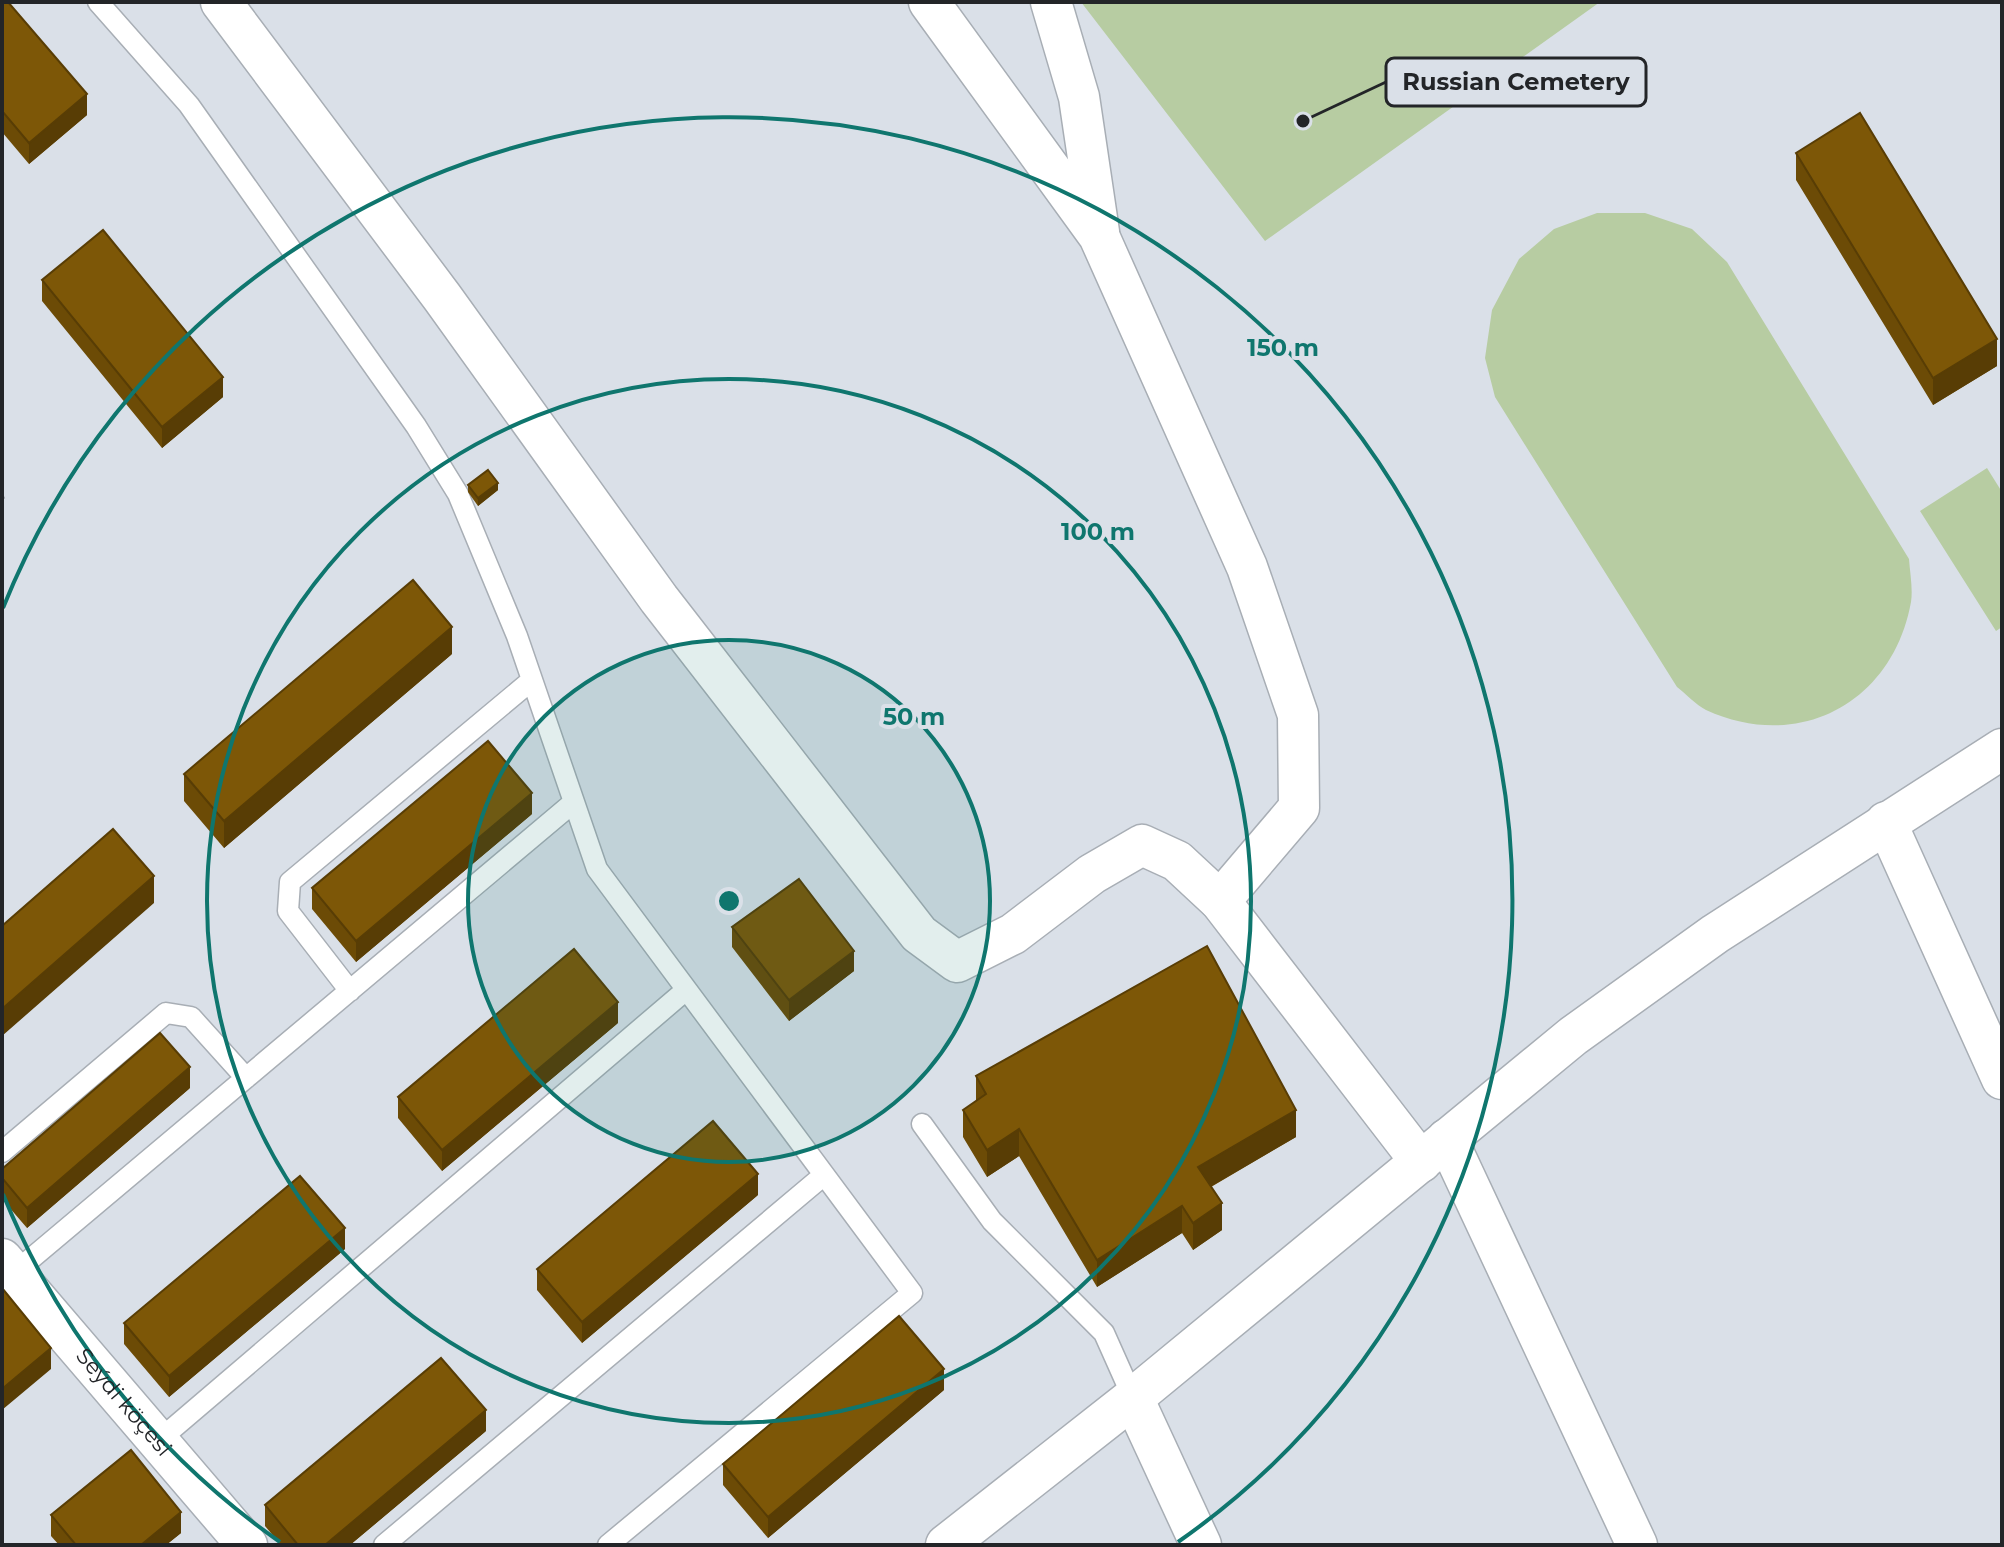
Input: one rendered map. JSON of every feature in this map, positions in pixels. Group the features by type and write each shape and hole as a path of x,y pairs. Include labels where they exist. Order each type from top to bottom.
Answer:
{"street":[{"path":"221,2 442,297 659,599 919,934 957,962 1013,934 1092,874 1142,845 1177,861 1220,901 1434,1150 1637,1545"},
{"path":"929,2 1099,236 1247,567 1298,715 1299,808 1220,901"},
{"path":"1051,2 1079,97 1099,236"},
{"path":"946,1545 1133,1398 1573,1036 1715,934 2002,749"},
{"path":"1886,822 2002,1079"},
{"name":"Seýdi köçesi","path":"8,1266 247,1545"},
{"path":"1133,1398 1201,1545"}],"lane":[{"path":"98,2 189,105 416,426 458,494 517,636 597,869 912,1293 608,1545"},
{"path":"350,991 288,911 290,882 532,680"},
{"path":"8,1266 246,1078 574,802"},
{"path":"158,1441 686,990"},
{"path":"2,1152 166,1013 191,1017 246,1078"},
{"path":"922,1124 992,1221 1104,1333 1133,1398"},
{"path":"384,1545 824,1175"}],"green space":[{"path":"1081,2 1600,2 1265,241"},
{"path":"1597,213 1645,213 1692,229 1727,262 1909,559 1912,597 1901,637 1885,667 1863,691 1837,710 1807,721 1775,725 1741,722 1706,710 1677,687 1495,397 1485,358 1492,310 1519,259 1554,229"},
{"path":"1987,468 2002,492 2002,627 1996,631 1920,511"}],"building":[{"path":"2,2 8,2 87,94 29,143 2,111"},
{"path":"1860,113 1997,339 1933,378 1796,153"},
{"path":"103,230 223,377 162,427 42,280"},
{"path":"488,470 498,483 478,498 468,485"},
{"path":"413,580 452,627 224,821 184,774"},
{"path":"488,741 532,793 356,941 312,888"},
{"path":"113,829 154,876 2,1009 2,926"},
{"path":"799,879 854,951 789,1000 732,927"},
{"path":"1207,946 1296,1110 1198,1167 1222,1203 1193,1223 1182,1206 1097,1260 1019,1129 987,1150 963,1110 986,1094 976,1076"},
{"path":"574,949 618,1002 442,1150 398,1097"},
{"path":"160,1033 190,1067 27,1208 2,1178 2,1169"},
{"path":"713,1121 758,1174 582,1322 537,1269"},
{"path":"300,1176 345,1228 169,1376 124,1323"},
{"path":"2,1288 51,1348 2,1389"},
{"path":"899,1316 944,1369 768,1517 723,1464"},
{"path":"441,1358 486,1410 325,1545 298,1545 265,1505"},
{"path":"131,1450 181,1512 141,1545 76,1545 51,1515"}],"place":[{"name":"Russian Cemetery","path":"1303,121"}]}
